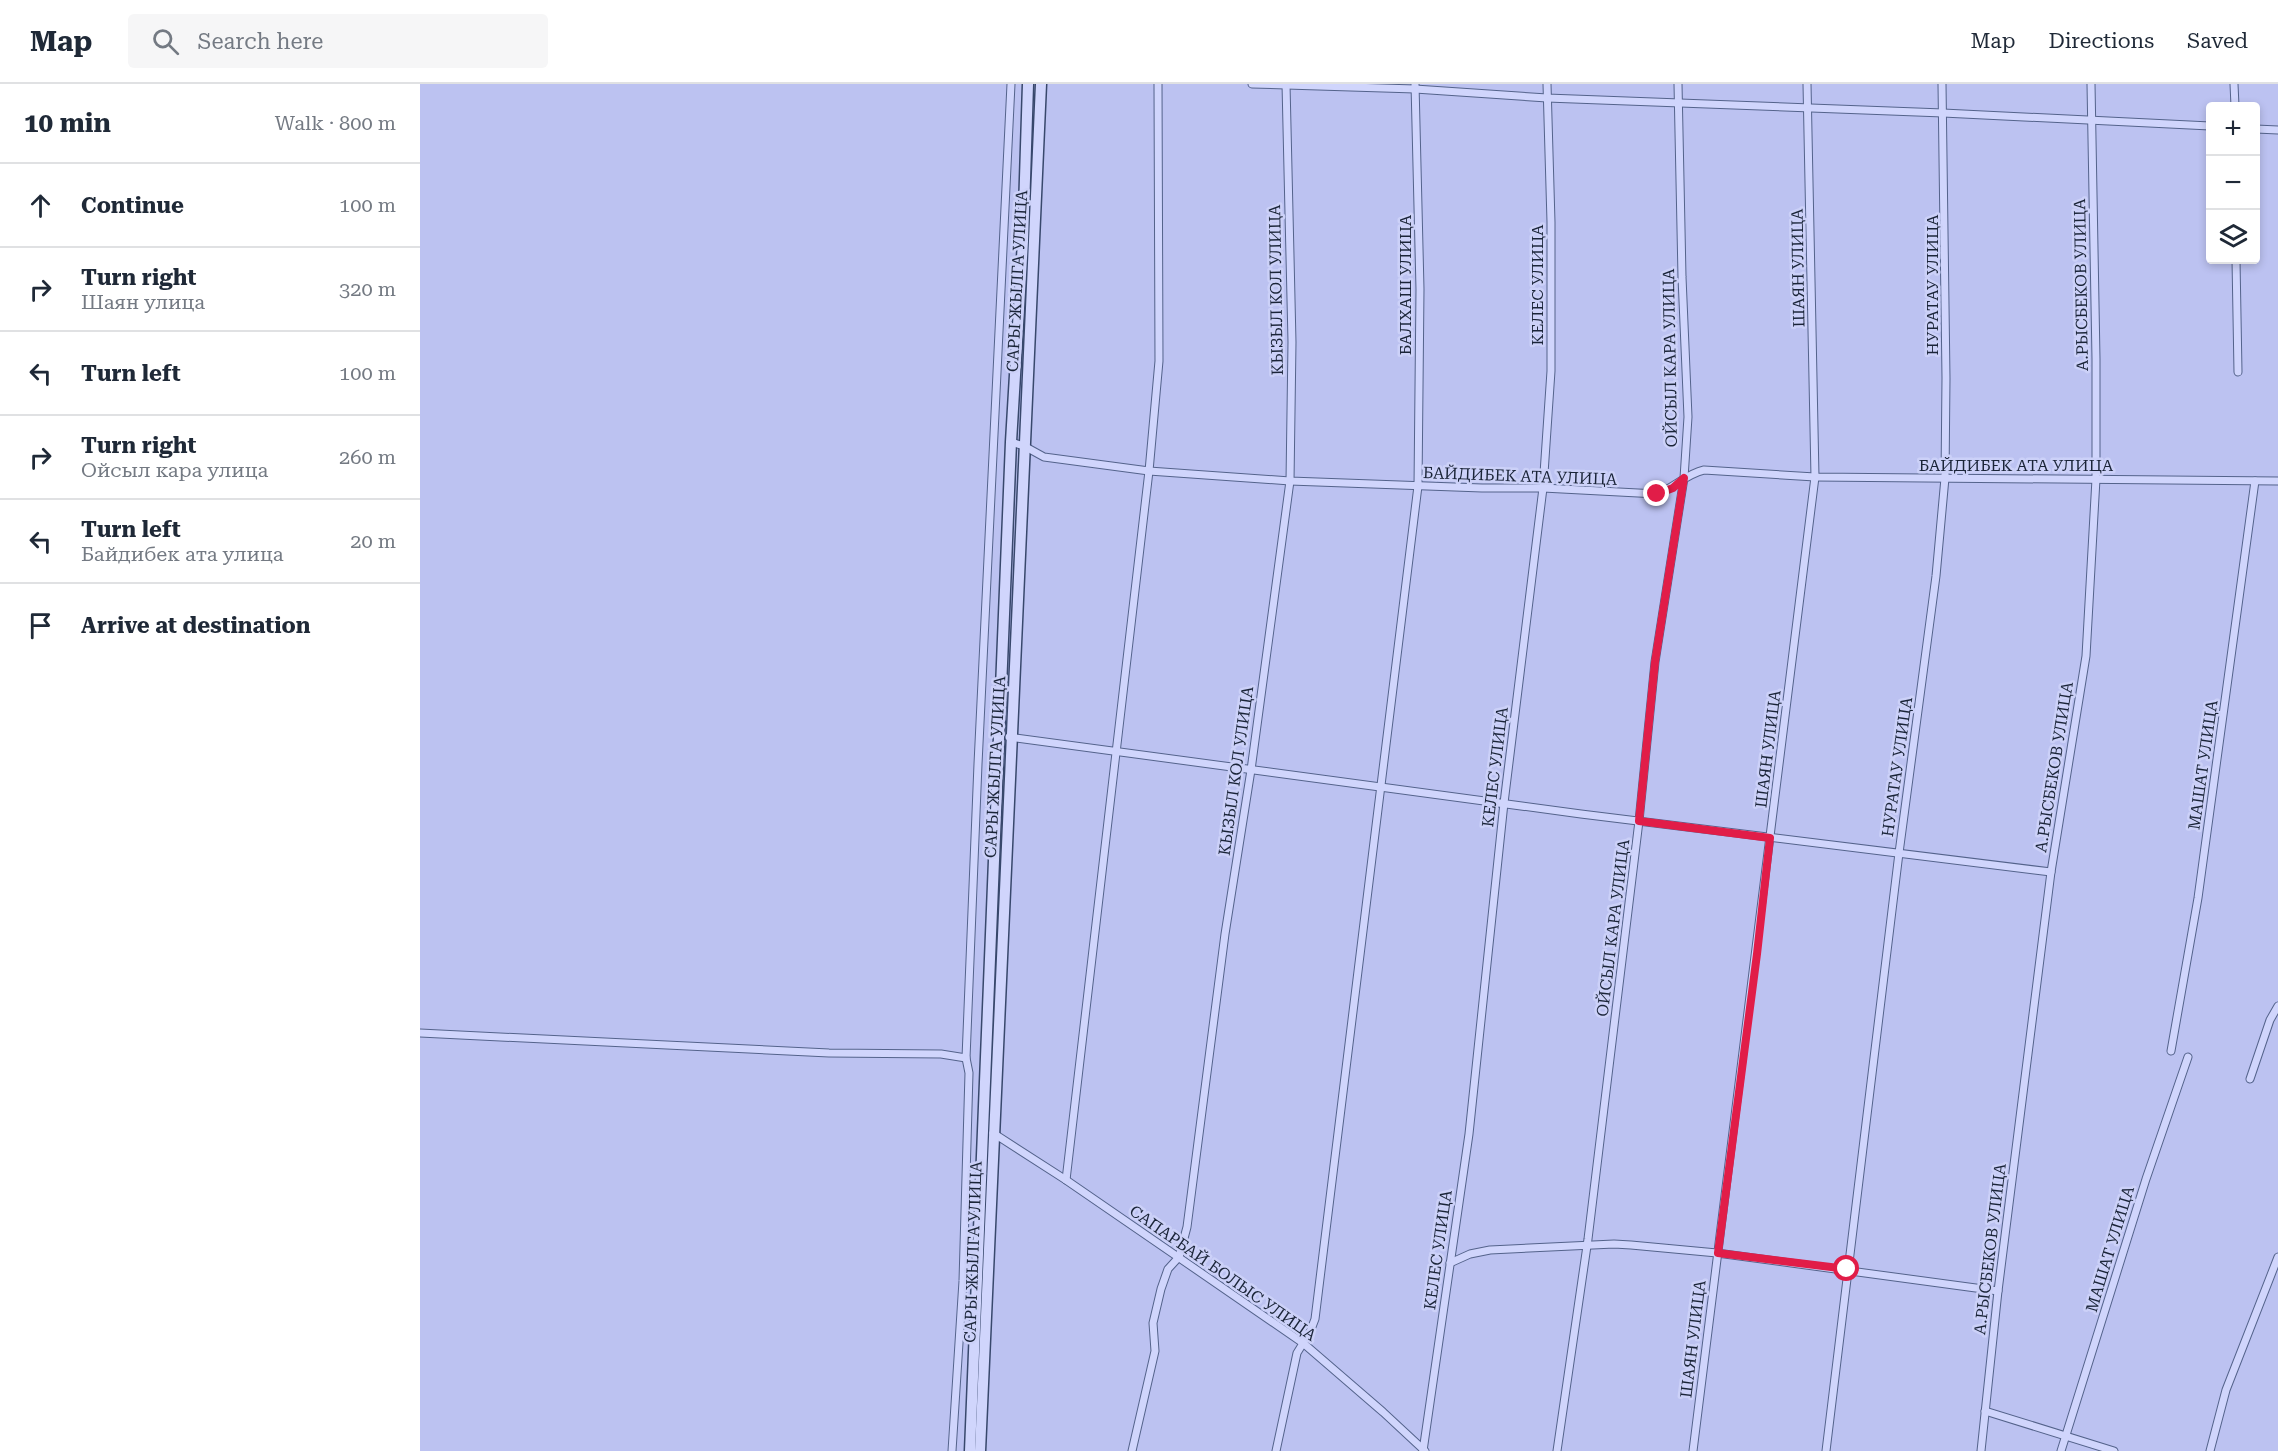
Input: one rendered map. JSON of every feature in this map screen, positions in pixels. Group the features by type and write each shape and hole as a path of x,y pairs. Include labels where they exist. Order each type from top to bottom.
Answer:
{"main road":[{"name":"САРЫ ЖЫЛГА УЛИЦА","path":"970,1451 1011,442 1023,241 1028,84"},
{"name":"САРЫ ЖЫЛГА УЛИЦА","path":"980,1451 1041,84"}],"street":[{"path":"952,1451 963,1281 969,1073 966,1058 1011,84"},
{"path":"1066,1180 1149,471 1159,360 1158,84"},
{"path":"1252,84 1415,86 1547,98 2206,126"},
{"name":"КЕЛЕС УЛИЦА","path":"1424,1450 1469,1134 1504,803 1543,488 1551,371 1551,222 1547,84"},
{"name":"ОЙСЫЛ КАРА УЛИЦА","path":"1557,1451 1587,1245 1639,821 1655,662 1684,478 1688,417 1678,84"},
{"name":"ШАЯН УЛИЦА","path":"1693,1451 1815,477 1807,84"},
{"name":"НУРАТАУ УЛИЦА","path":"1826,1451 1899,853 1936,576 1945,478 1942,84"},
{"name":"А.РЫСБЕКОВ УЛИЦА","path":"1981,1451 1998,1291 2051,872 2086,656 2096,479 2091,84"},
{"path":"2234,84 2235,102"},
{"name":"КЫЗЫЛ КОЛ УЛИЦА","path":"1132,1451 1155,1351 1153,1323 1168,1269 1179,1257 1187,1227 1290,481 1292,342 1286,85"},
{"name":"БАЛХАШ УЛИЦА","path":"1276,1451 1297,1353 1315,1319 1418,486 1420,289 1415,86"},
{"path":"2260,129 2278,130"},
{"path":"2236,264 2238,372"},
{"name":"БАЙДИБЕК АТА УЛИЦА","path":"1011,442 1024,446 1044,458 1149,471 1290,481 1543,488 1657,494 1673,488 1693,473 1704,470 1815,477 2278,481"},
{"name":"МАШАТ УЛИЦА","path":"2171,1051 2198,898 2255,481"},
{"path":"999,736 1770,838 2051,872"},
{"path":"2250,1079 2270,1020 2278,1006"},
{"path":"420,1033 829,1053 941,1054 966,1058"},
{"name":"МАШАТ УЛИЦА","path":"2061,1451 2111,1289 2188,1057"},
{"name":"САПАРБАЙ БОЛЫС УЛИЦА","path":"993,1132 1303,1343 1424,1450"},
{"path":"1450,1263 1470,1254 1490,1250 1622,1244 1847,1269 1998,1291"},
{"path":"2210,1451 2226,1390 2278,1257"},
{"path":"1985,1411 2114,1451"}],"route":[{"path":"1657,494 1673,488 1684,478 1655,662 1639,821 1770,838 1718,1253 1847,1269"}]}
